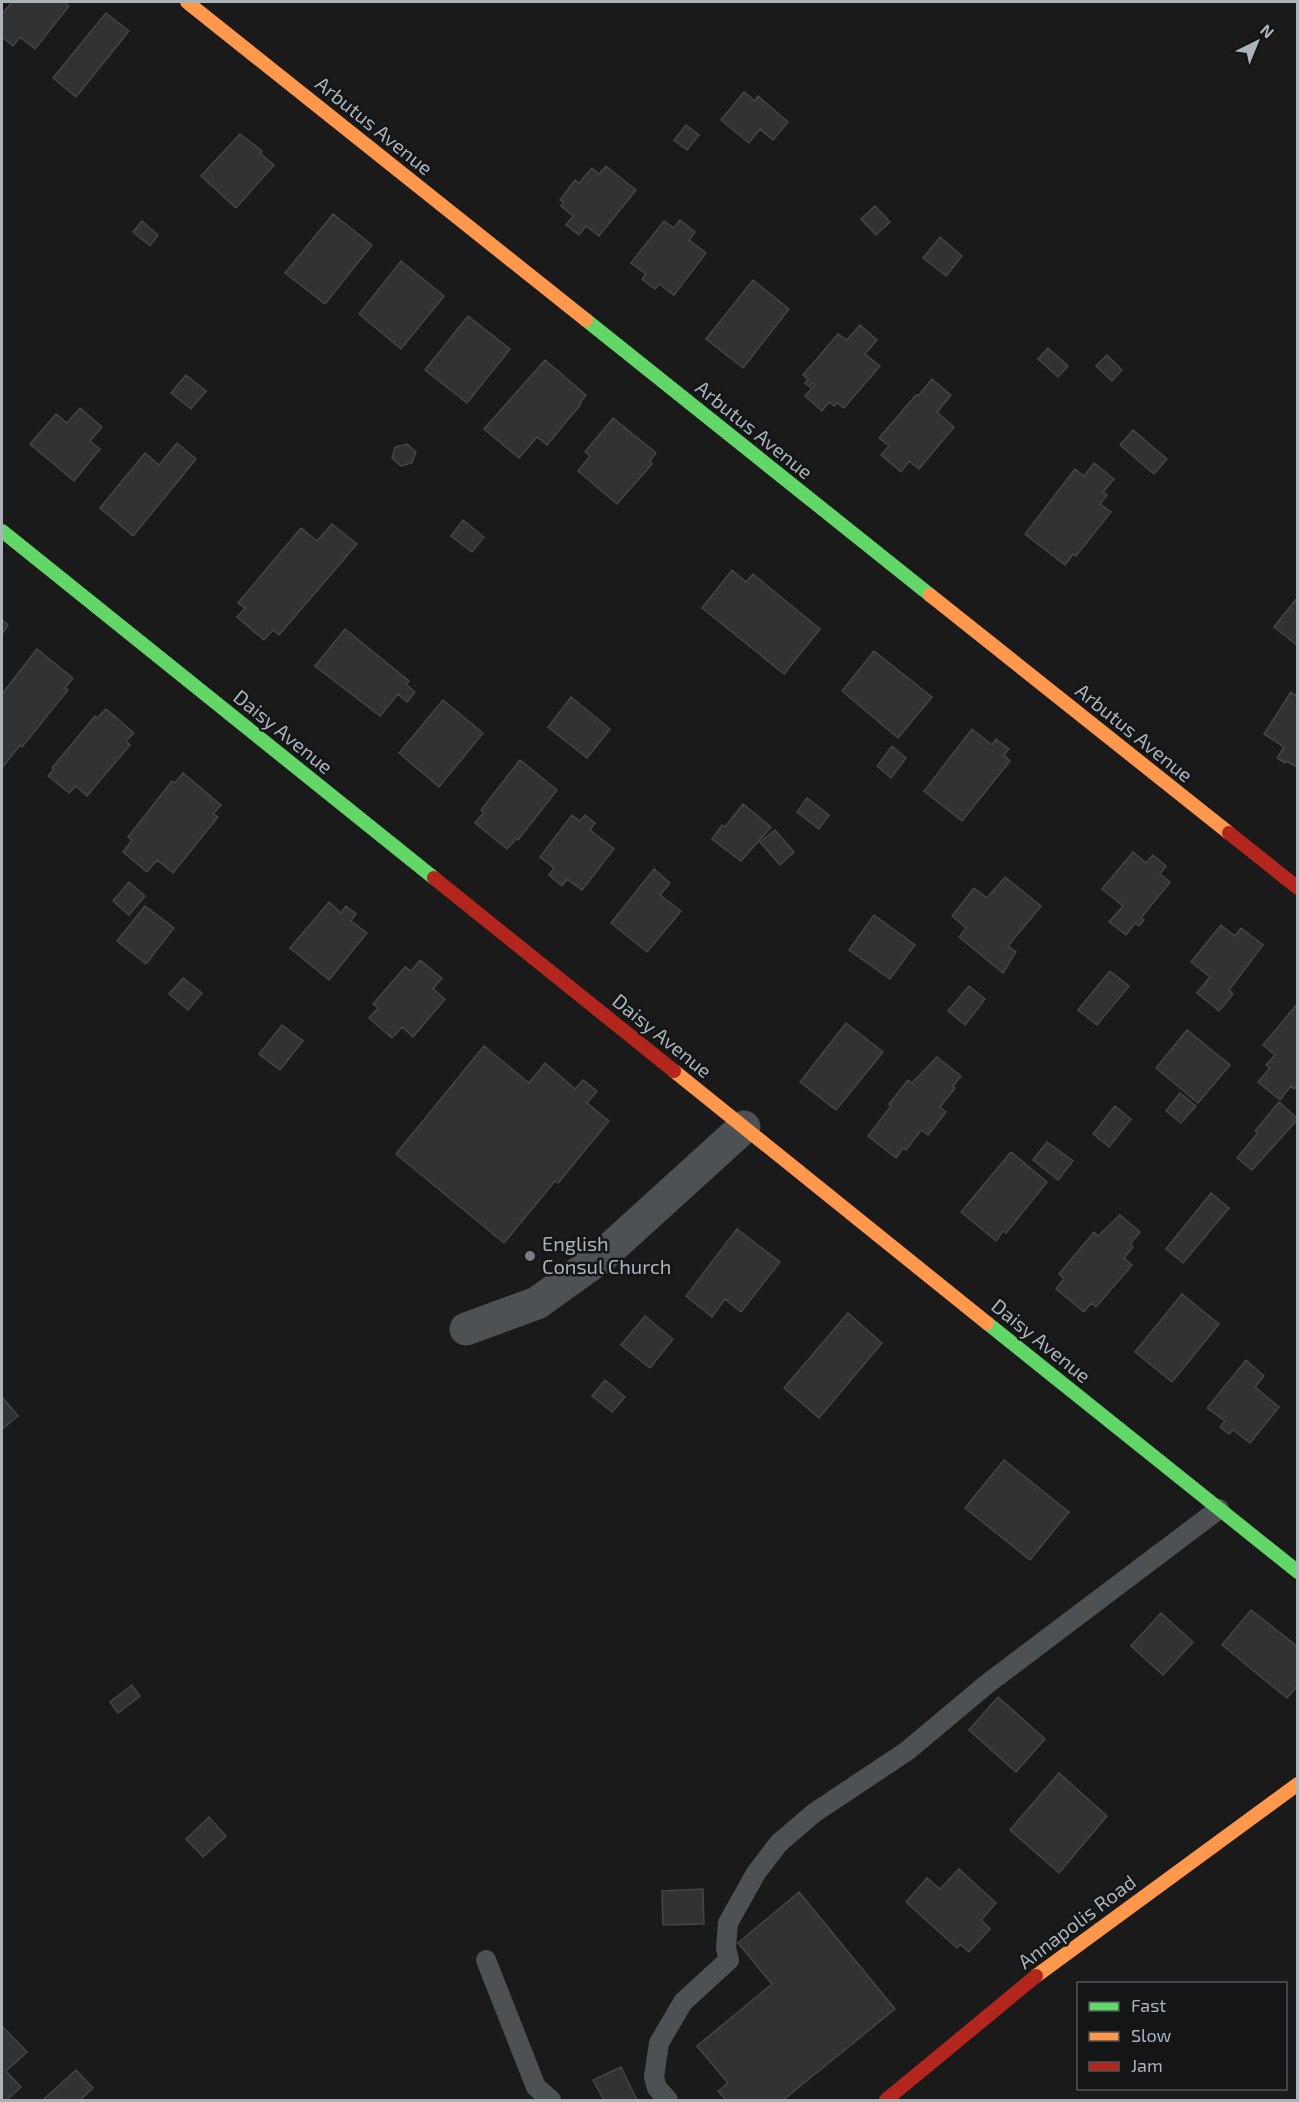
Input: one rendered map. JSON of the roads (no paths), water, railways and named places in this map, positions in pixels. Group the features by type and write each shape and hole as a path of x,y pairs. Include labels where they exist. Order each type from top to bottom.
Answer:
{"street":[{"name":"Arbutus Avenue","path":"187,2 1298,888"},
{"name":"Daisy Avenue","path":"2,531 1298,1572"},
{"path":"466,1329 537,1303 602,1257 744,1127"},
{"name":"Annapolis Road","path":"886,2100 1048,1966 1298,1784"}],"lane":[{"path":"668,2100 657,2088 654,2077 659,2043 683,2002 729,1960 726,1948 728,1923 756,1873 779,1842 814,1813 907,1751 987,1684 1220,1509"},
{"path":"486,1960 536,2087 551,2100"}],"place":[{"name":"English Consul Church","path":"530,1256"}]}
